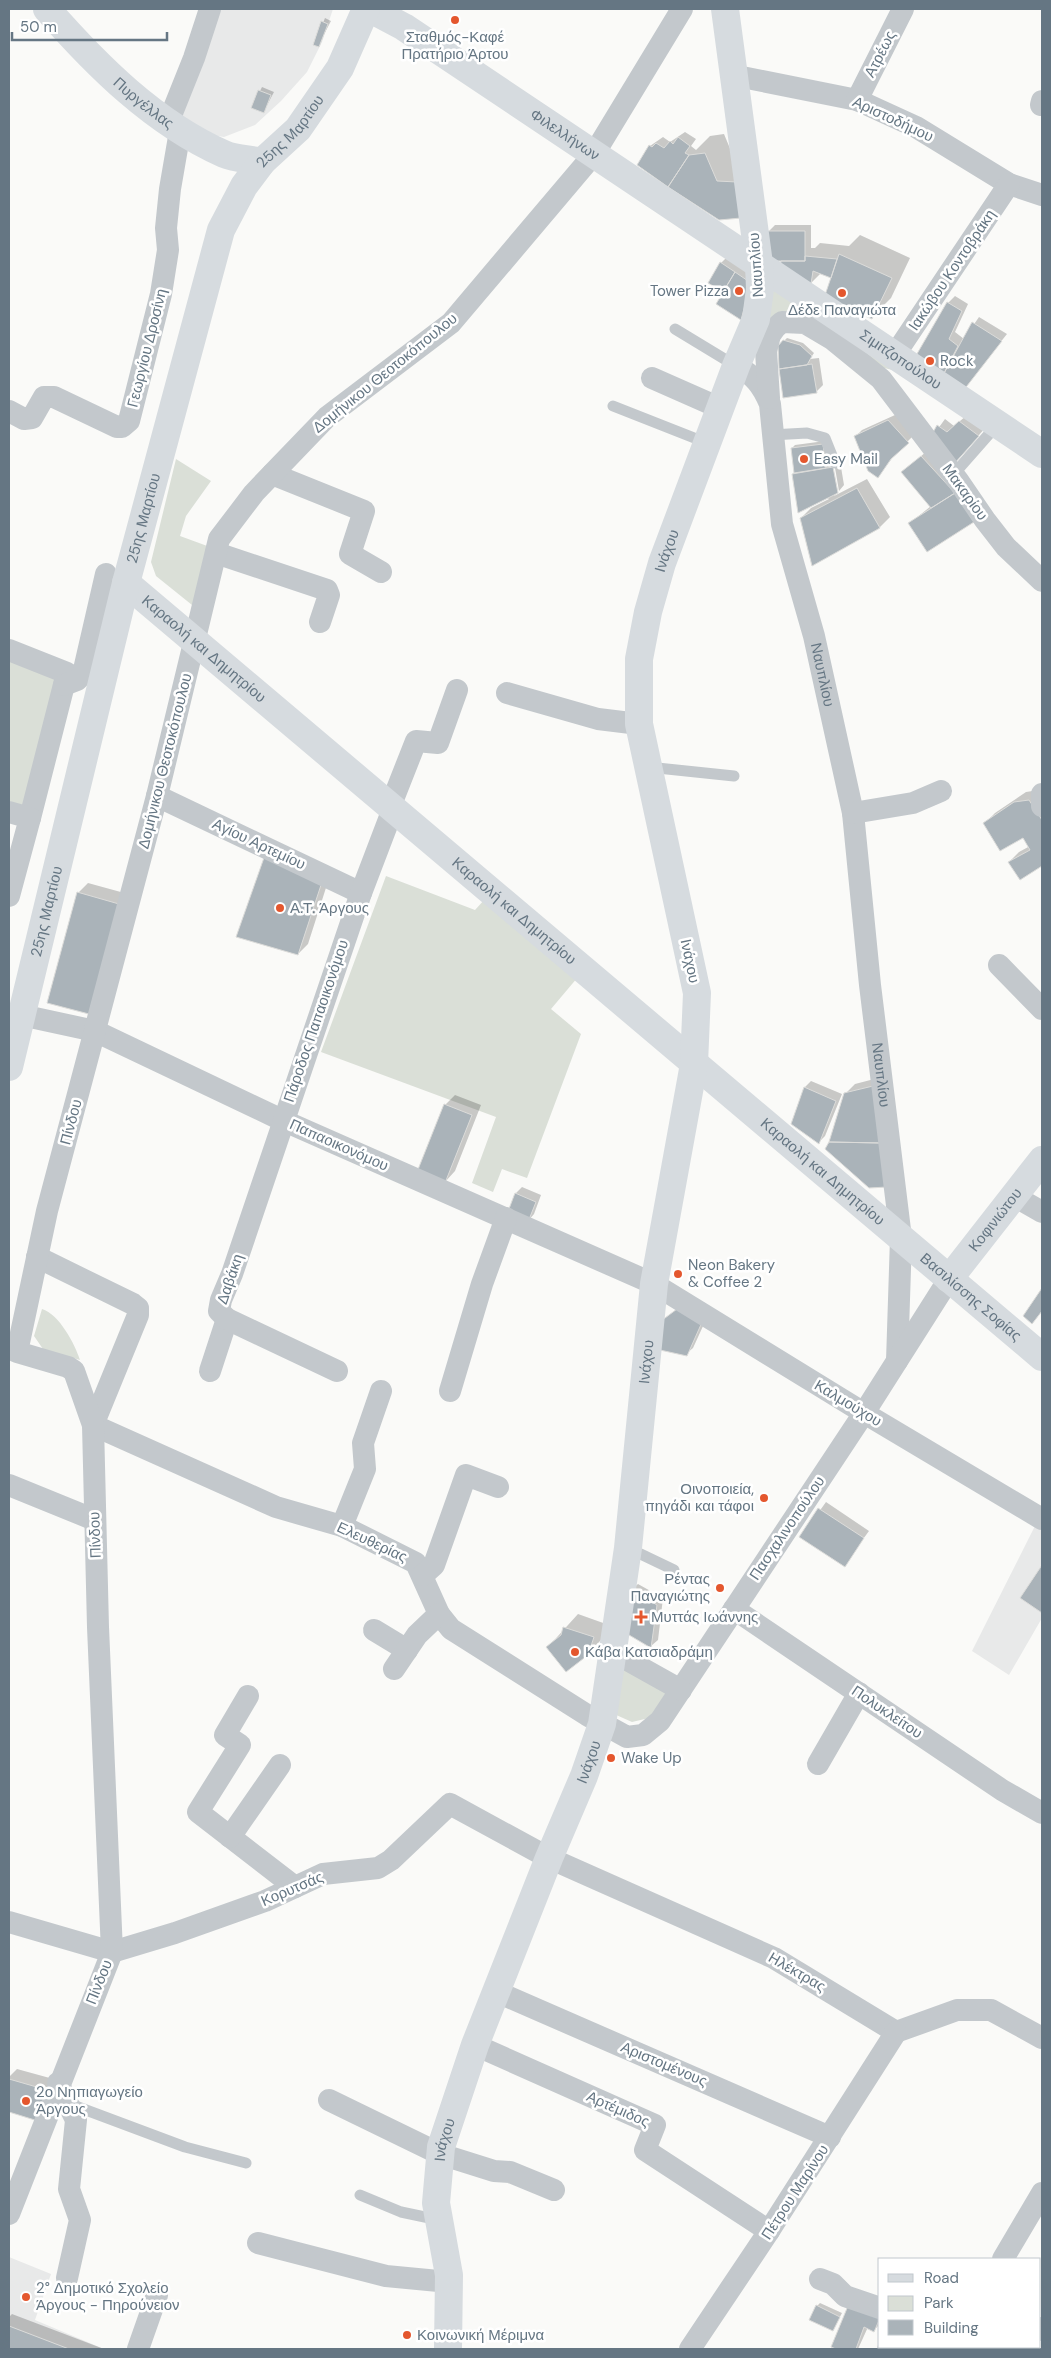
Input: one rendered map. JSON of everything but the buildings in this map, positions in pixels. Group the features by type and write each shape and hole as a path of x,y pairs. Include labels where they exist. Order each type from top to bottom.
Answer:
{"main road":[{"name":"Πυργέλλας","path":"47,9 96,60 144,105 174,127 226,155 262,162"},
{"name":"25ης Μαρτίου","path":"9,1067 15,1014 116,578 221,230 244,186 262,162 298,129 340,68 366,9"},
{"name":"Φιλελλήνων","path":"370,9 404,27 759,264"},
{"name":"Ναυπλίου","path":"725,9 732,75 759,264 760,289 756,319 736,366"},
{"name":"Σιμιτζοπούλου","path":"759,264 1042,454"},
{"name":"Ινάχου","path":"448,2349 449,2282 436,2203 440,2154 475,2045 549,1858 584,1776 602,1724 613,1652 628,1548 654,1284 694,1064 697,993 639,724 639,659 648,612 662,563 736,366"},
{"name":"Καραολή και Δημητρίου","path":"116,578 194,641 900,1238"},
{"name":"Κοφινιώτου","path":"949,1279 1042,1160"},
{"name":"Βασιλίσσης Σοφίας","path":"900,1238 1042,1357"}],"street":[{"path":"174,127 210,9"},
{"name":"Δομήνικου Θεοτοκόπουλου","path":"95,1031 157,796 219,539 254,493 327,417 451,323 594,154 682,9"},
{"name":"Ατρέως","path":"857,100 903,9"},
{"name":"Αριστοδήμου","path":"732,75 857,100 916,127 1009,184 1042,195"},
{"name":"Γεωργίου Δροσίνη","path":"9,411 24,419 32,418 44,396 54,397 117,427 122,427 129,421 161,294 168,250 166,228 174,127"},
{"name":"Ιακώβου Κοντοβράκη","path":"903,362 1009,184"},
{"name":"Μακαρίου","path":"770,404 766,351 770,335 782,322 794,321 805,323 832,339 881,379 1006,548 1042,581"},
{"path":"896,397 903,362"},
{"name":"Ναυπλίου","path":"736,366 756,378 770,404 771,435 782,524 814,636 853,813 870,985 900,1238 897,1362"},
{"path":"652,378 720,408"},
{"path":"272,474 364,511 350,554 381,572"},
{"path":"216,553 327,590 329,595 320,622"},
{"path":"9,650 66,679 78,680 83,674 116,578"},
{"path":"9,896 66,679"},
{"name":"Πάροδος Παπαοικονόμου","path":"282,1120 360,893 416,741 438,743 457,690"},
{"path":"507,693 598,719 639,724"},
{"path":"853,813 913,803 942,791"},
{"path":"1042,794 1042,806"},
{"name":"Αγίου Αρτεμίου","path":"157,796 360,893"},
{"path":"9,812 30,818"},
{"path":"999,965 1042,1009"},
{"name":"Παπαοικονόμου","path":"15,1014 95,1031 282,1120 654,1284"},
{"name":"Πίνδου","path":"9,2214 58,2083 112,1952 94,1520 93,1425 74,1371 68,1366 13,1351 95,1031"},
{"name":"Δαβάκη","path":"282,1120 232,1274 221,1300 219,1311 227,1319 338,1371"},
{"path":"1014,1196 1042,1212"},
{"path":"450,1391 479,1293 506,1218"},
{"path":"37,1257 138,1308 138,1315 93,1425"},
{"name":"Πασχαλινοπούλου","path":"602,1724 627,1738 643,1735 660,1721 864,1413 949,1279"},
{"name":"Καλμούχου","path":"654,1284 1042,1520"},
{"path":"210,1371 227,1319"},
{"path":"342,1526 365,1468 363,1444 381,1391"},
{"name":"Ελευθερίας","path":"93,1425 276,1506 342,1526 416,1563 439,1614 451,1629 602,1724"},
{"path":"423,1575 434,1565 466,1476 498,1487"},
{"path":"9,1485 94,1520"},
{"name":"Πολυκλείτου","path":"734,1608 1002,1790 1042,1813"},
{"path":"394,1669 427,1623 439,1614"},
{"path":"374,1630 407,1650"},
{"path":"613,1652 681,1690"},
{"path":"818,1764 859,1693"},
{"path":"248,1696 225,1734 240,1745 198,1812 295,1887"},
{"path":"230,1837 280,1764"},
{"name":"Κορυτσάς","path":"112,1952 175,1933 265,1901 323,1874 378,1868 391,1860 450,1804 549,1858"},
{"name":"Ηλέκτρας","path":"549,1858 774,1958 896,2032"},
{"path":"9,1922 112,1952"},
{"name":"Αριστομένους","path":"497,1992 830,2137"},
{"path":"896,2032 958,2010 991,2010 1042,2038"},
{"name":"Πέτρου Μαρίνου","path":"690,2349 770,2231 896,2032"},
{"name":"Αρτέμιδος","path":"475,2045 655,2124 644,2150 770,2231"},
{"path":"58,2083 76,2120 68,2189 80,2220 67,2278"},
{"path":"329,2100 440,2154 494,2171 510,2172 554,2190"},
{"path":"1004,2258 1042,2192"},
{"path":"258,2243 386,2276 449,2282"},
{"path":"820,2279 833,2284 845,2296 878,2307"},
{"path":"138,2349 157,2295"}],"lane":[{"path":"675,329 736,366"},
{"path":"613,406 706,443"},
{"path":"953,475 998,425"},
{"path":"771,435 808,433 825,438 835,463"},
{"path":"648,766 734,776"},
{"path":"628,1548 674,1570"},
{"path":"68,2103 185,2147 246,2163"},
{"path":"360,2195 401,2212 439,2220"}],"shaded area":[{"path":"215,9 333,9 322,42 307,72 281,101 255,125 224,137 200,133 180,123"},
{"path":"1037,1522 1042,1526 1042,1618 1009,1675 972,1651"},
{"name":"2° Δημοτικό Σχολείο Άργους - Πηρούνειον","path":"9,2257 51,2274 35,2320 104,2349 9,2349"}],"green space":[{"path":"772,283 897,371 884,368 853,347 770,324 766,317"},
{"path":"176,459 211,481 186,516 180,536 210,547 197,609 156,576 151,562"},
{"path":"9,657 59,676 23,808 9,805"},
{"path":"386,876 475,910 485,899 578,977 551,1009 581,1034 527,1178 502,1169 493,1192 472,1183 496,1117 321,1052"},
{"path":"42,1309 54,1317 66,1330 80,1360 43,1349 34,1336"},
{"path":"620,1658 674,1690 649,1718 632,1722 614,1714"}],"place":[{"name":"Σταθμός-Καφέ Πρατήριο Άρτου","path":"455,20"},
{"name":"Tower Pizza","path":"739,291"},
{"name":"Δέδε Παναγιώτα","path":"842,293"},
{"name":"Rock","path":"930,361"},
{"name":"Easy Mail","path":"804,459"},
{"name":"Α.Τ. Άργους","path":"280,908"},
{"name":"Neon Bakery & Coffee 2","path":"678,1274"},
{"name":"Οινοποιεία, πηγάδι και τάφοι","path":"764,1498"},
{"name":"Ρέντας Παναγιώτης","path":"720,1588"},
{"name":"Μυττάς Ιωάννης","path":"641,1617"},
{"name":"Κάβα Κατσιαδράμη","path":"575,1652"},
{"name":"Wake Up","path":"611,1758"},
{"name":"2ο Νηπιαγωγείο Άργους","path":"26,2101"},
{"name":"2° Δημοτικό Σχολείο Άργους - Πηρούνειον","path":"26,2297"},
{"name":"Κοινωνική Μέριμνα","path":"407,2335"}]}
